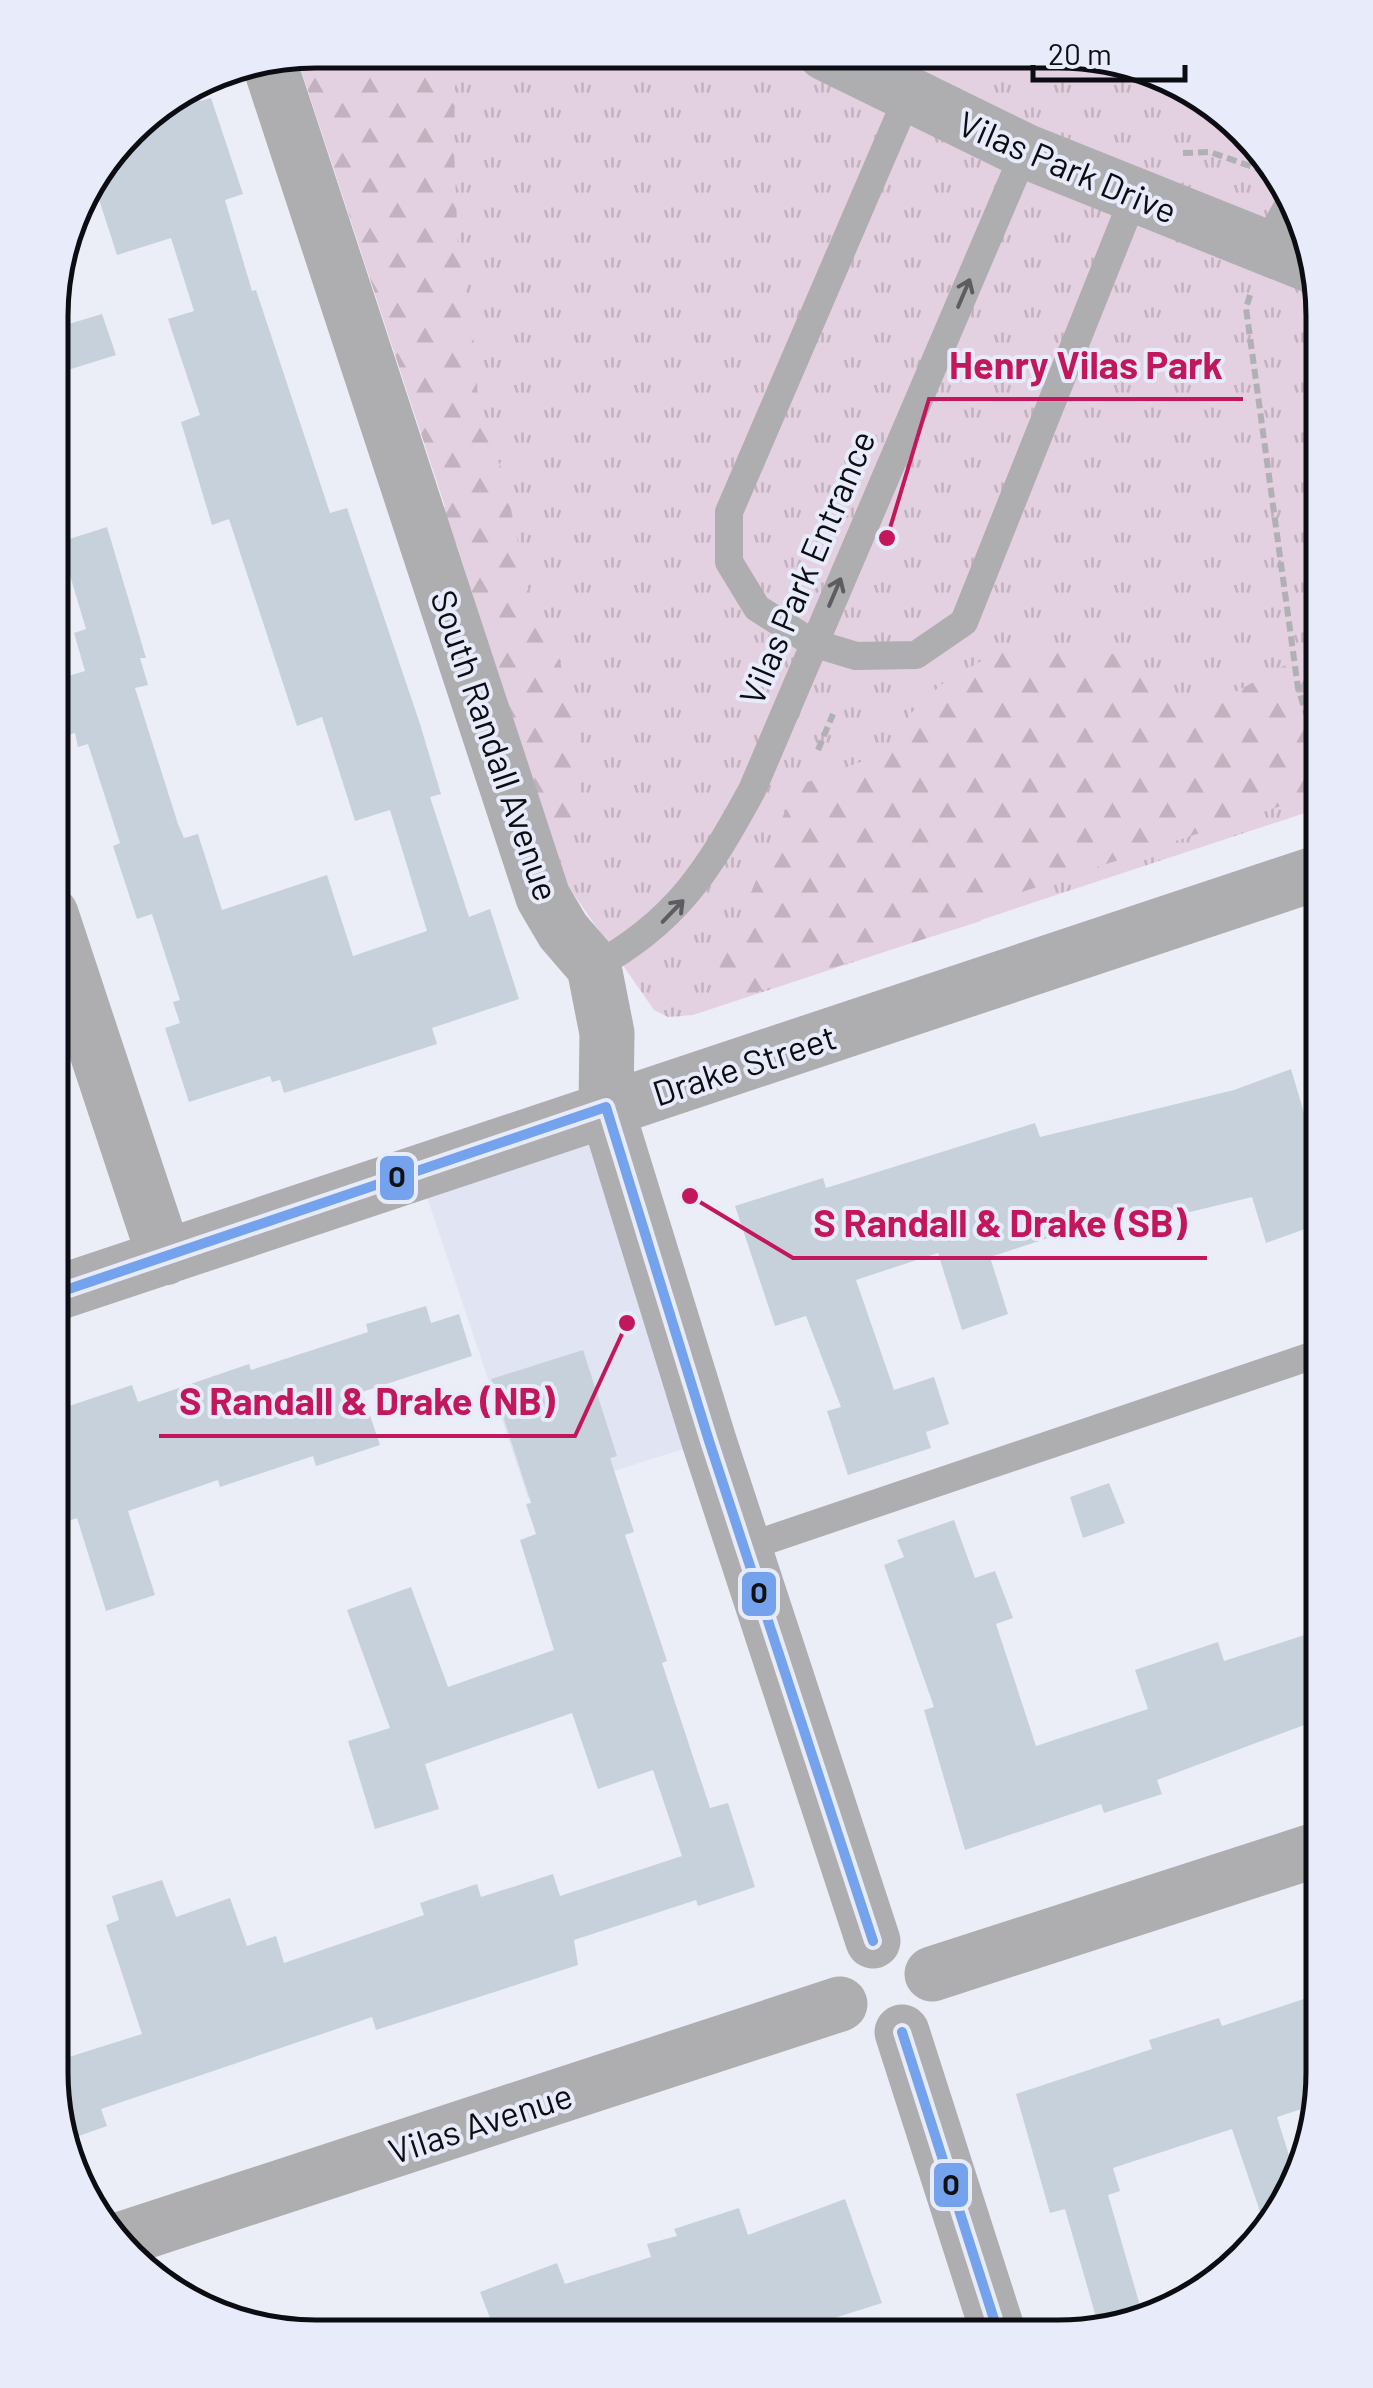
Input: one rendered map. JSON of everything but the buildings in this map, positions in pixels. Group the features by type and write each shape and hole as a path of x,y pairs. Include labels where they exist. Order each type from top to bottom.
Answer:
{"street":[{"name":"Vilas Park Drive","path":"854,68 1025,151 1299,261"},
{"name":"South Randall Avenue","path":"272,71 544,898 563,931 594,967 606,1033 606,1107 744,1548 873,1941"},
{"name":"Drake Street","path":"68,1289 1306,877"},
{"path":"68,963 165,1258"},
{"path":"932,1974 1305,1853"},
{"path":"873,1941 903,1942 926,1961 932,1974 934,1988 925,2015 902,2032 872,2034 859,2028 840,2004 840,1973 859,1948 873,1941"},
{"name":"Vilas Avenue","path":"130,2237 840,2004"},
{"path":"902,2032 994,2320"}],"lane":[{"path":"908,96 729,512 730,562 757,608 813,643 856,656 916,654 964,622 1135,194"},
{"name":"Vilas Park Entrance","path":"594,967 633,946 667,918 715,859 752,790 1025,151"},
{"path":"1264,249 1283,214"},
{"path":"744,1548 1305,1358"}],"path":[{"path":"1264,249 1246,308 1298,688 1306,712"}],"shaded area":[{"path":"606,1107 709,1441 528,1498 418,1170"}],"green space":[{"path":"301,68 1074,68 1137,81 1195,109 1244,152 1280,206 1297,251 1306,315 1306,813 693,1015 668,1017 654,1010 566,883 457,545 441,520 445,506"},
{"path":"301,68 465,68 455,86 454,148 458,249 476,355 478,406 482,427 503,471 527,586 555,641 584,758 579,798 567,830 552,840 457,545 441,520 445,506"},
{"path":"1000,650 1114,654 1184,702 1224,698 1306,654 1306,798 989,903 980,913 981,921 677,1017 707,997 792,795 805,783 892,750 910,714 942,684"}],"transit line":[{"name":"O","path":"68,1289 606,1107 709,1441 873,1941"},
{"name":"O","path":"902,2032 994,2320"}],"place":[{"name":"Henry Vilas Park","path":"887,538"},
{"name":"S Randall & Drake (SB)","path":"690,1196"},
{"name":"S Randall & Drake (NB)","path":"627,1323"}]}
